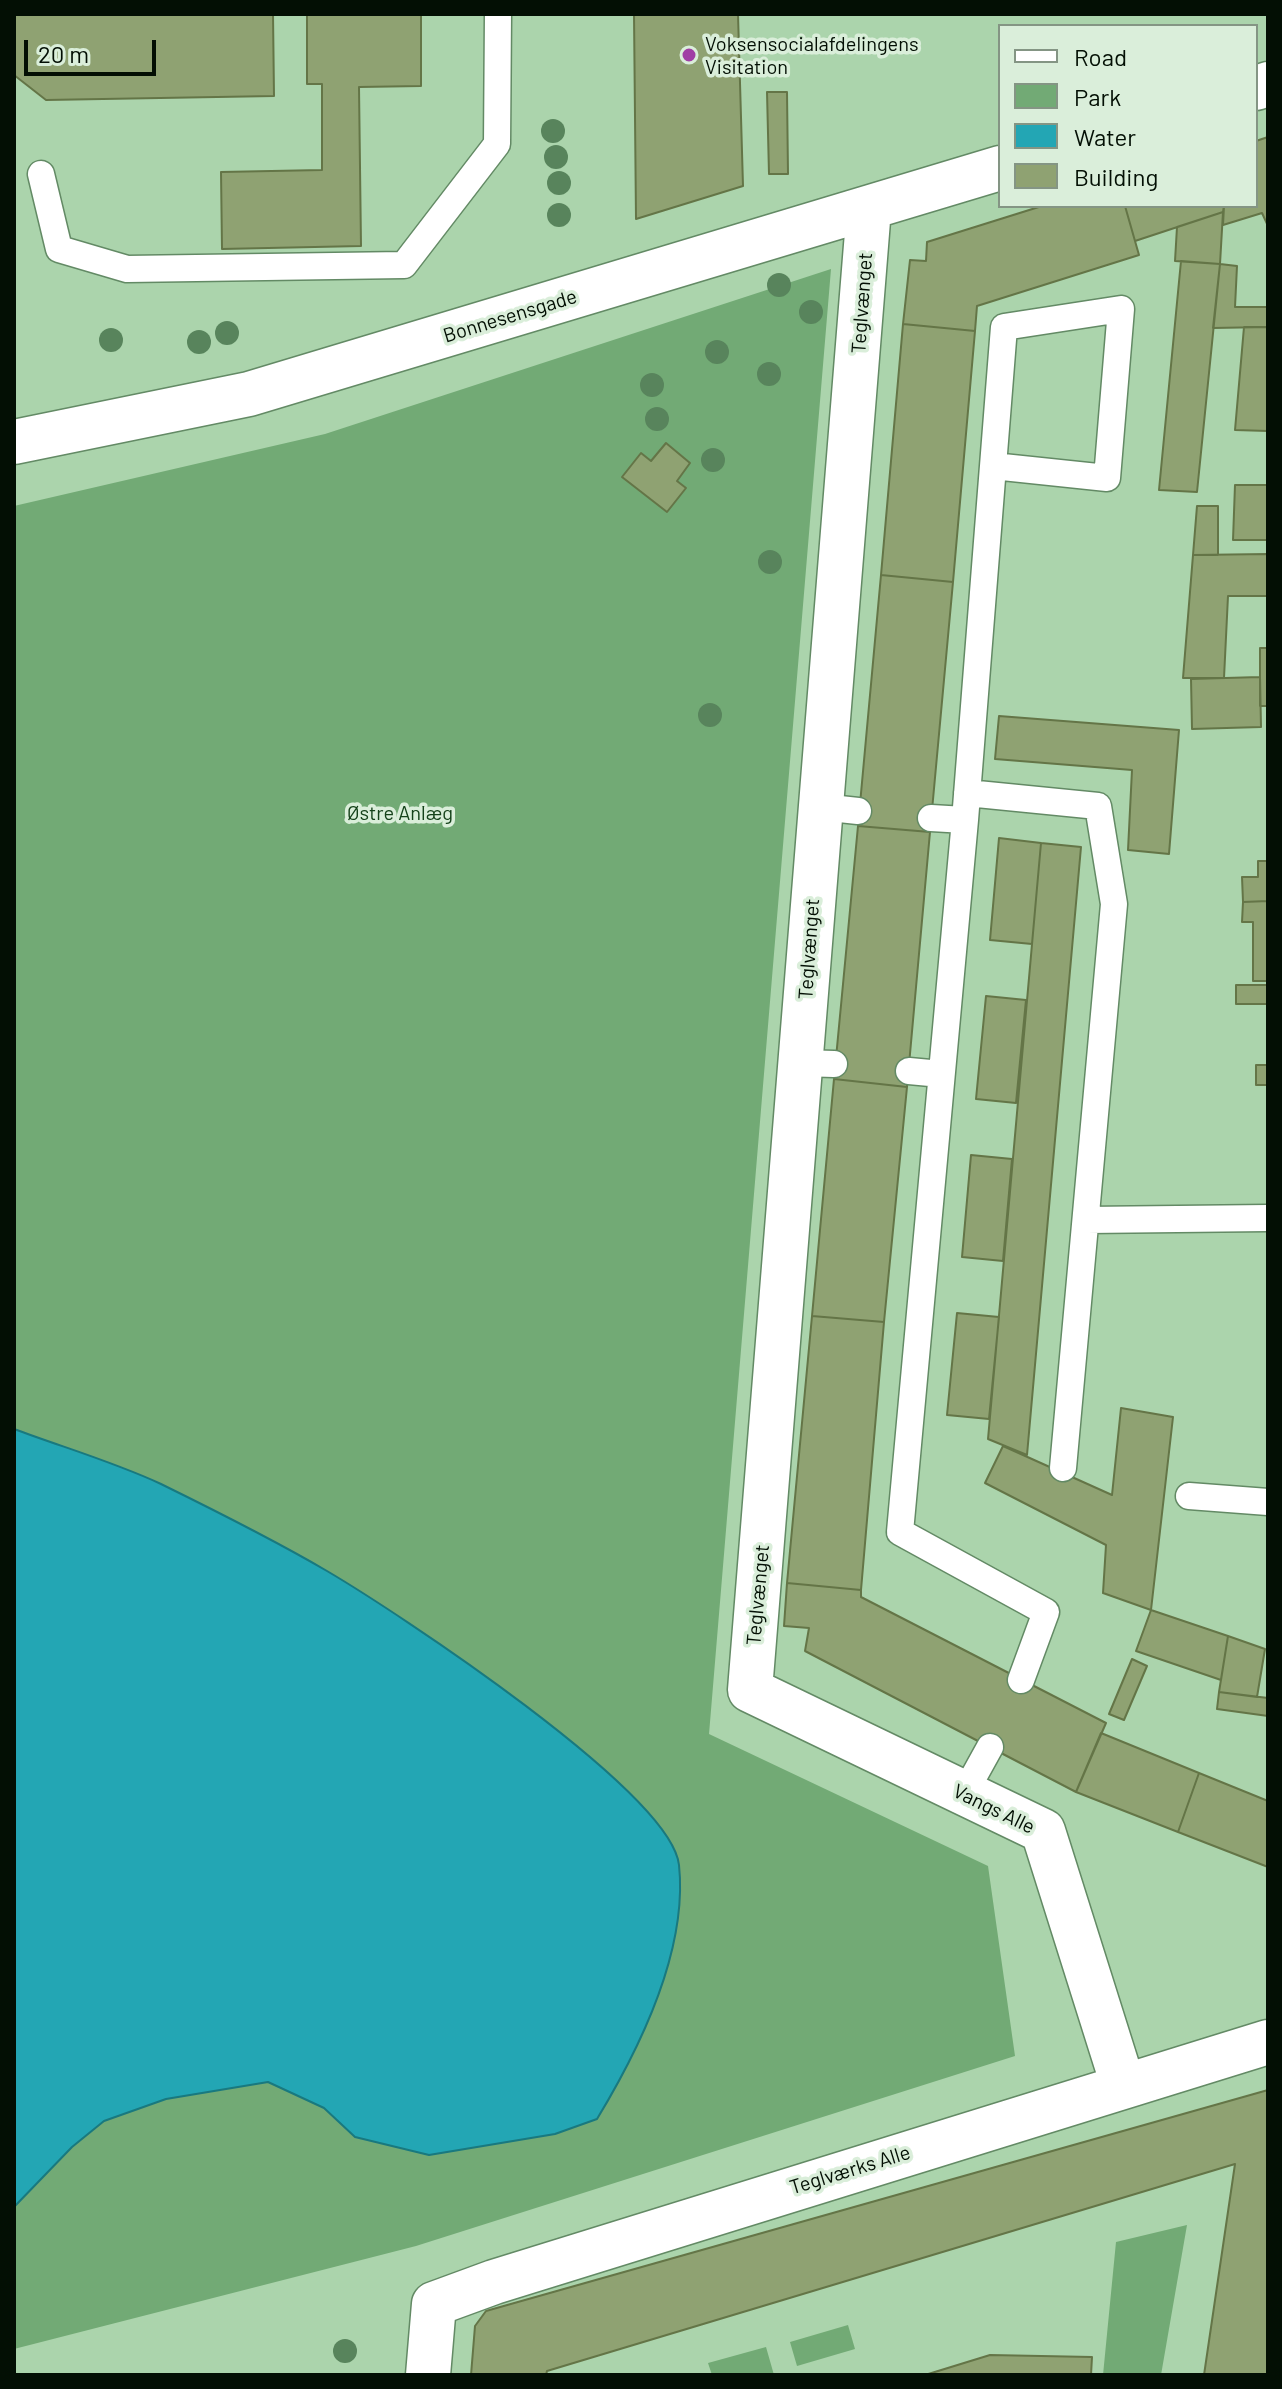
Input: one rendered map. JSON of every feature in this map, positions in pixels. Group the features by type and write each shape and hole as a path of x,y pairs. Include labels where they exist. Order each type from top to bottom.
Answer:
{"street":[{"name":"Bonnesensgade","path":"14,442 249,394 868,222 998,169"},
{"name":"Teglvænget","path":"750,1690 818,1064 840,809 868,222"},
{"name":"Vangs Alle","path":"750,1690 1043,1831 1123,2085"},
{"name":"Teglværks Alle","path":"428,2375 434,2304 494,2282 1268,2042"}],"lane":[{"path":"41,174 59,249 127,269 404,265 497,144 498,14"},
{"path":"993,466 1107,478 1121,309 1004,327 967,793 965,820 900,1532 1046,1612 1021,1680"},
{"path":"967,793 1098,806 1114,904 1063,1468"},
{"path":"931,818 965,820"},
{"path":"909,1071 941,1074"},
{"path":"1087,1220 1268,1218"},
{"path":"1189,1496 1268,1502"},
{"path":"976,1800 990,1747"}],"green space":[{"name":"Østre Anlæg","path":"831,269 709,1734 988,1866 1015,2056 416,2246 14,2349 14,506 325,434"},
{"path":"1187,2225 1161,2375 1103,2375 1116,2242"},
{"path":"848,2325 855,2349 797,2366 790,2342"},
{"path":"766,2347 774,2375 712,2375 708,2363"}],"water":[{"path":"14,1429 161,1484 286,1548 361,1592 466,1662 582,1750 630,1794 664,1833 679,1865 680,1897 676,1931 658,1997 629,2061 597,2119 555,2134 429,2155 355,2137 324,2108 268,2082 166,2099 104,2121 72,2147 14,2207"}],"building":[{"path":"14,14 273,14 274,96 46,100 14,75"},
{"path":"307,14 421,14 421,86 359,87 361,246 222,249 221,172 322,170 322,84 307,84"},
{"path":"634,14 738,14 743,186 636,219"},
{"path":"767,92 787,92 788,174 769,174"},
{"path":"1268,137 1268,226 1262,213 1223,225 1224,208 1258,208 1258,140"},
{"path":"1036,208 1126,208 1139,255 977,306 975,331 903,324 910,260 926,261 927,242"},
{"path":"1126,208 1224,208 1223,212 1135,241"},
{"path":"1223,212 1220,264 1175,261 1177,227"},
{"path":"1181,261 1220,264 1197,492 1159,490"},
{"path":"1220,264 1237,266 1235,307 1268,307 1268,327 1213,328"},
{"path":"903,324 975,331 953,582 881,575"},
{"path":"1244,327 1268,327 1268,431 1235,430"},
{"path":"666,443 690,463 677,481 686,488 667,512 622,477 641,453 651,461"},
{"path":"1235,485 1268,485 1268,540 1233,540"},
{"path":"1197,506 1218,506 1218,555 1193,555"},
{"path":"1268,554 1268,596 1228,596 1224,678 1183,678 1193,555"},
{"path":"881,575 953,582 930,832 858,826"},
{"path":"1260,648 1268,648 1268,706 1260,706"},
{"path":"1260,677 1261,727 1192,729 1191,679"},
{"path":"999,716 1179,730 1169,854 1128,850 1132,770 995,759"},
{"path":"858,826 930,832 907,1087 834,1079"},
{"path":"999,838 1041,843 1032,944 990,940"},
{"path":"1041,843 1081,847 1027,1455 988,1439"},
{"path":"1258,861 1268,861 1268,901 1243,902 1242,877 1258,877"},
{"path":"1268,901 1268,981 1253,981 1253,922 1242,922 1243,902"},
{"path":"1236,985 1268,985 1268,1004 1236,1004"},
{"path":"986,996 1026,1000 1016,1103 976,1099"},
{"path":"1256,1065 1268,1065 1268,1085 1256,1085"},
{"path":"834,1079 907,1087 884,1322 812,1316"},
{"path":"971,1155 1012,1159 1003,1261 962,1257"},
{"path":"957,1313 999,1317 989,1419 947,1415"},
{"path":"812,1316 884,1322 861,1590 787,1583"},
{"path":"1121,1408 1173,1417 1151,1610 1103,1593 1106,1545 985,1483 1003,1446 1112,1495"},
{"path":"787,1583 861,1590 861,1597 1106,1723 1076,1792 805,1651 809,1628 784,1626"},
{"path":"1151,1610 1228,1636 1221,1680 1136,1651"},
{"path":"1228,1636 1265,1649 1257,1697 1219,1692"},
{"path":"1132,1659 1147,1666 1124,1720 1109,1714"},
{"path":"1219,1692 1268,1698 1268,1716 1217,1709"},
{"path":"1101,1733 1199,1773 1178,1832 1076,1792"},
{"path":"1199,1773 1268,1801 1268,1867 1178,1832"},
{"path":"1268,2090 1268,2375 1204,2375 1235,2164 547,2371 546,2375 471,2375 475,2326 486,2311"},
{"path":"990,2355 1092,2357 1091,2375 925,2375"}],"place":[{"name":"Voksensocialafdelingens Visitation","path":"689,55"}]}
